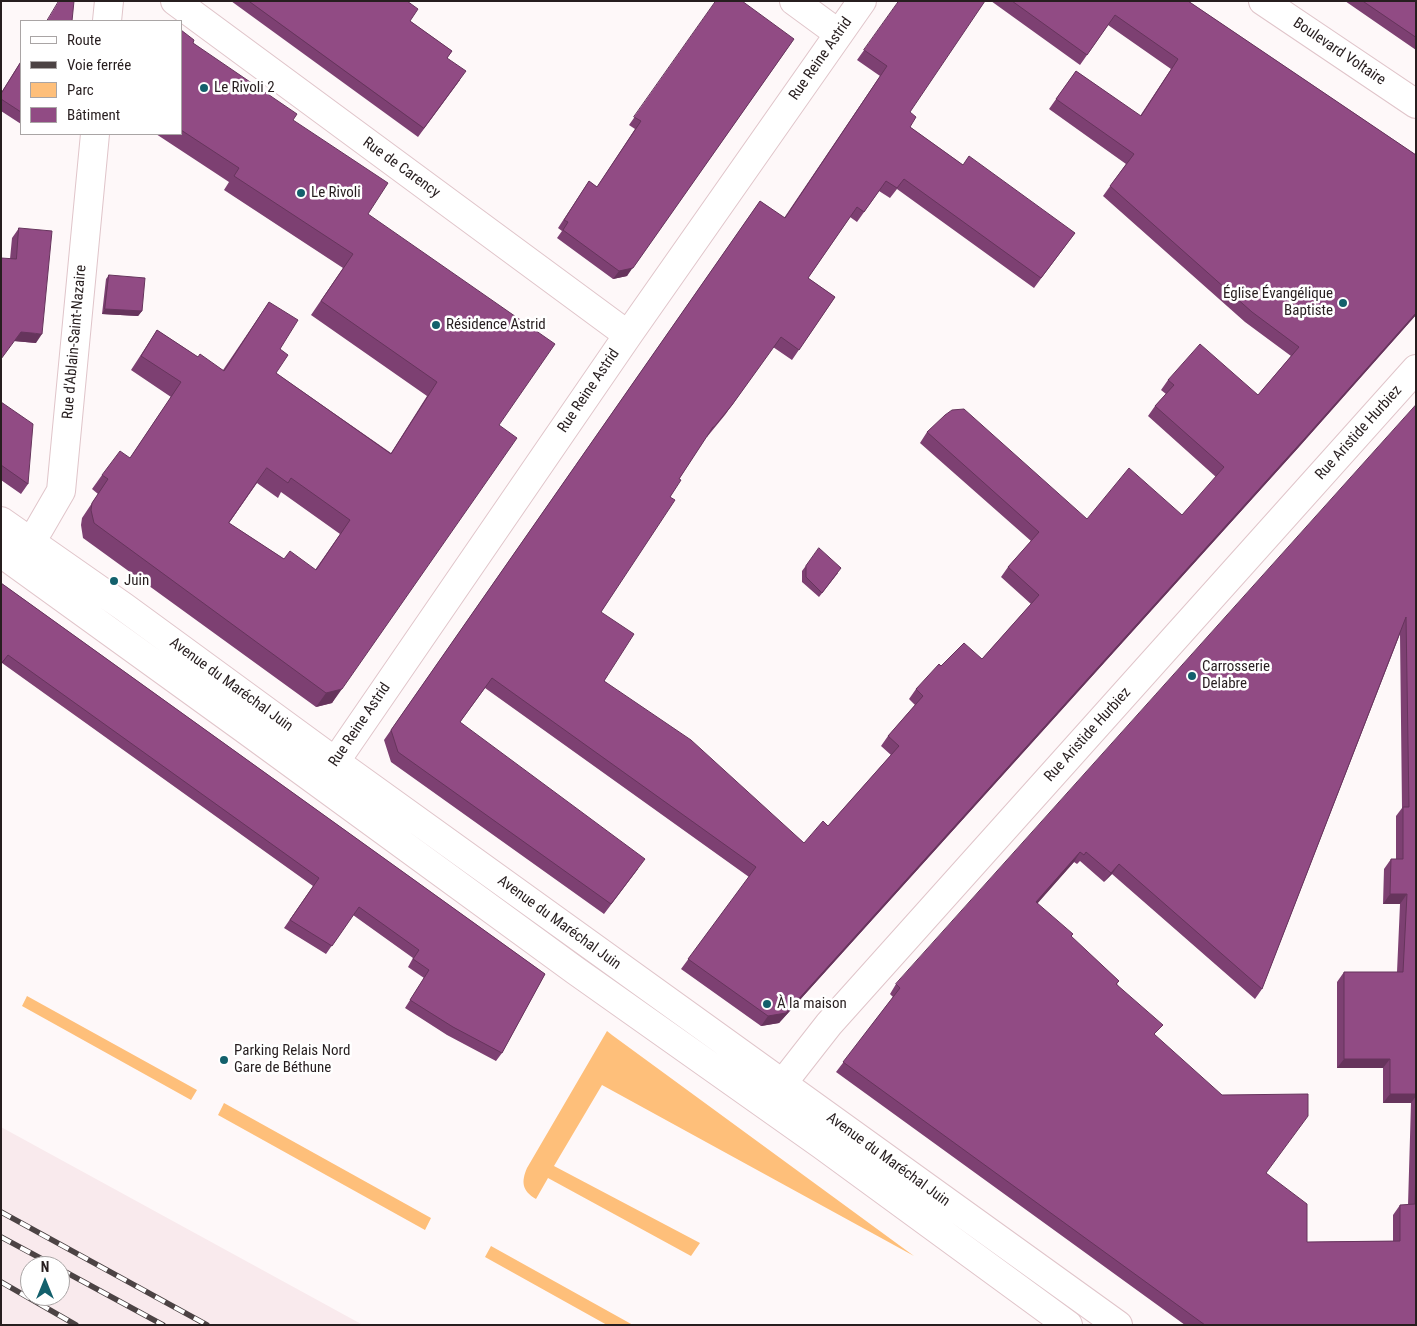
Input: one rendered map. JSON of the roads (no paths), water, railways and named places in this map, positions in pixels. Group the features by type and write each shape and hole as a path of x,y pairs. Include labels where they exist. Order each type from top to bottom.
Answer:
{"street":[{"path":"106,20 108,1"},
{"name":"Rue de Carency","path":"175,1 628,335"},
{"path":"794,1 839,34"},
{"name":"Rue Reine Astrid","path":"320,784 628,335 862,1"},
{"name":"Boulevard Voltaire","path":"1263,1 1416,104"},
{"name":"Rue d'Ablain-Saint-Nazaire","path":"8,558 31,542 61,491 96,135"},
{"name":"Rue Aristide Hurbiez","path":"766,1105 829,1024 1416,369"},
{"name":"Avenue du Maréchal Juin","path":"1,521 170,640 336,762 1118,1325"},
{"name":"Avenue du Maréchal Juin","path":"8,558 1068,1325"}],"railway":[{"path":"1,1212 207,1325"},
{"path":"1,1237 36,1256"},
{"path":"70,1274 163,1325"},
{"path":"1,1282 76,1325"}],"place":[{"name":"Le Rivoli 2","path":"204,88"},
{"name":"Le Rivoli","path":"301,193"},
{"name":"Église Évangélique Baptiste","path":"1343,303"},
{"name":"Résidence Astrid","path":"436,325"},
{"name":"Juin","path":"114,581"},
{"name":"Carrosserie Delabre","path":"1192,676"},
{"name":"À la maison","path":"767,1004"},
{"name":"Parking Relais Nord Gare de Béthune","path":"224,1060"}]}
